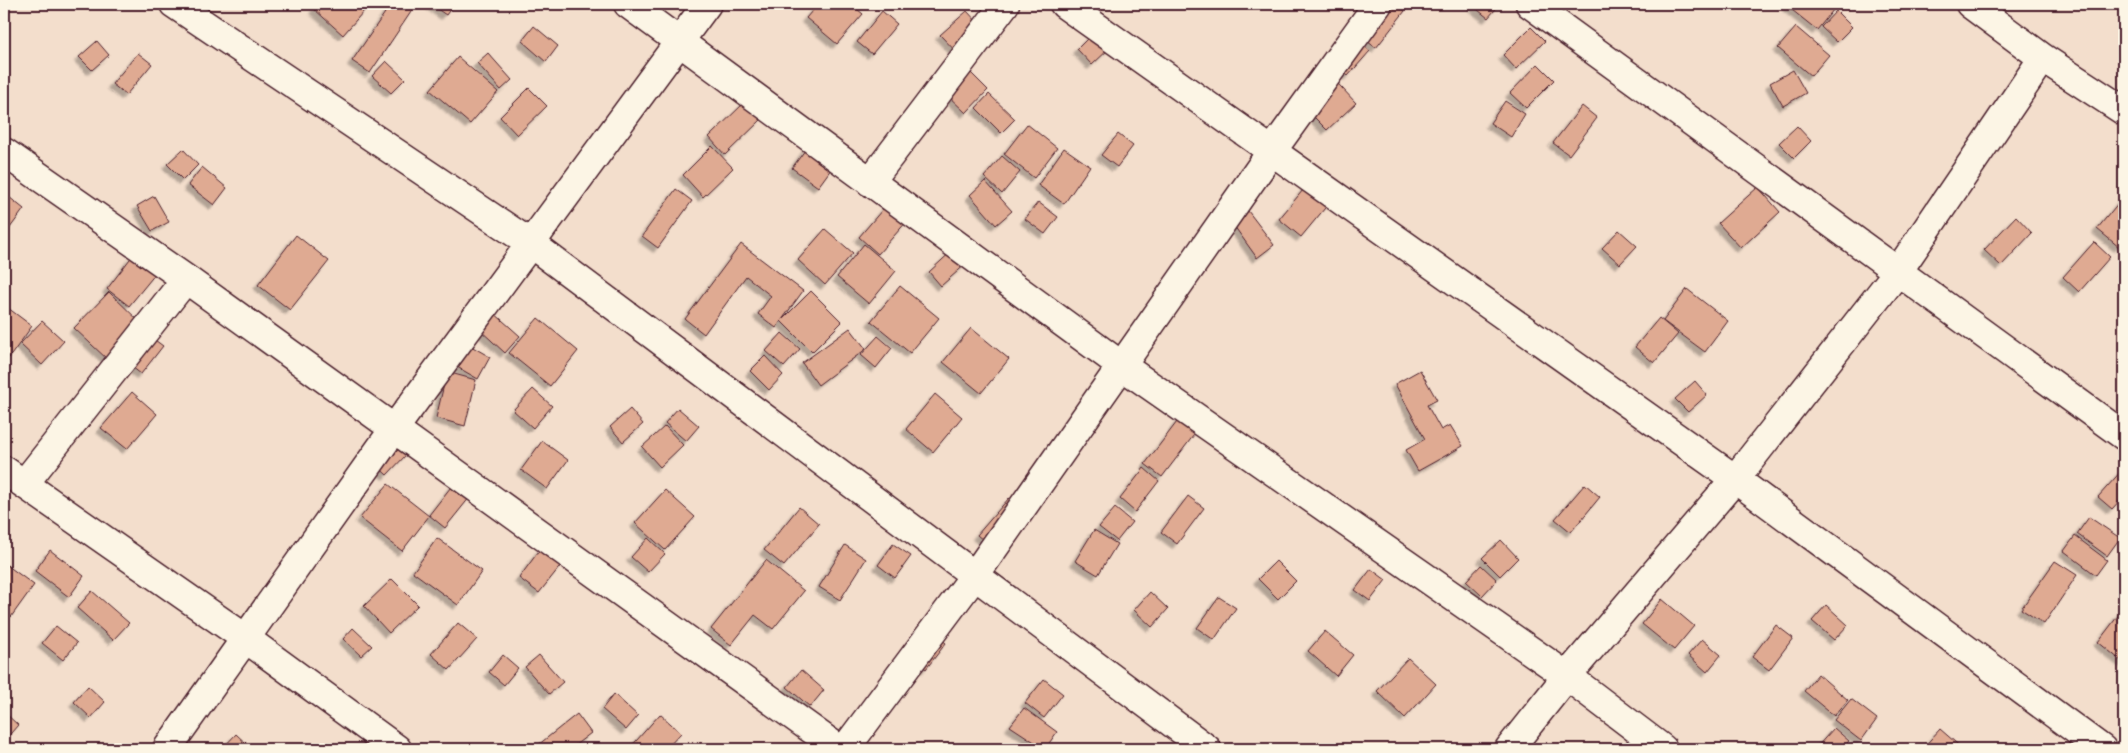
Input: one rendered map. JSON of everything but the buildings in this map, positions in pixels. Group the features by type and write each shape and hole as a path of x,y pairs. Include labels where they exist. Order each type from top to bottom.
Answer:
{"street":[{"path":"174,4 530,243 1207,749"},
{"path":"628,4 1122,366 1567,676 1663,749"},
{"path":"167,749 394,428 707,4"},
{"path":"870,182 1005,4"},
{"path":"1064,4 1735,479 2102,749"},
{"path":"845,749 975,575 1272,151 1378,4"},
{"path":"1530,4 1899,270 2124,436"},
{"path":"1970,4 2043,58 2124,111"},
{"path":"1509,749 1567,676 1735,479 1899,270 2043,58"},
{"path":"4,152 186,279 839,749"},
{"path":"186,279 14,477 245,638 397,749"}]}
